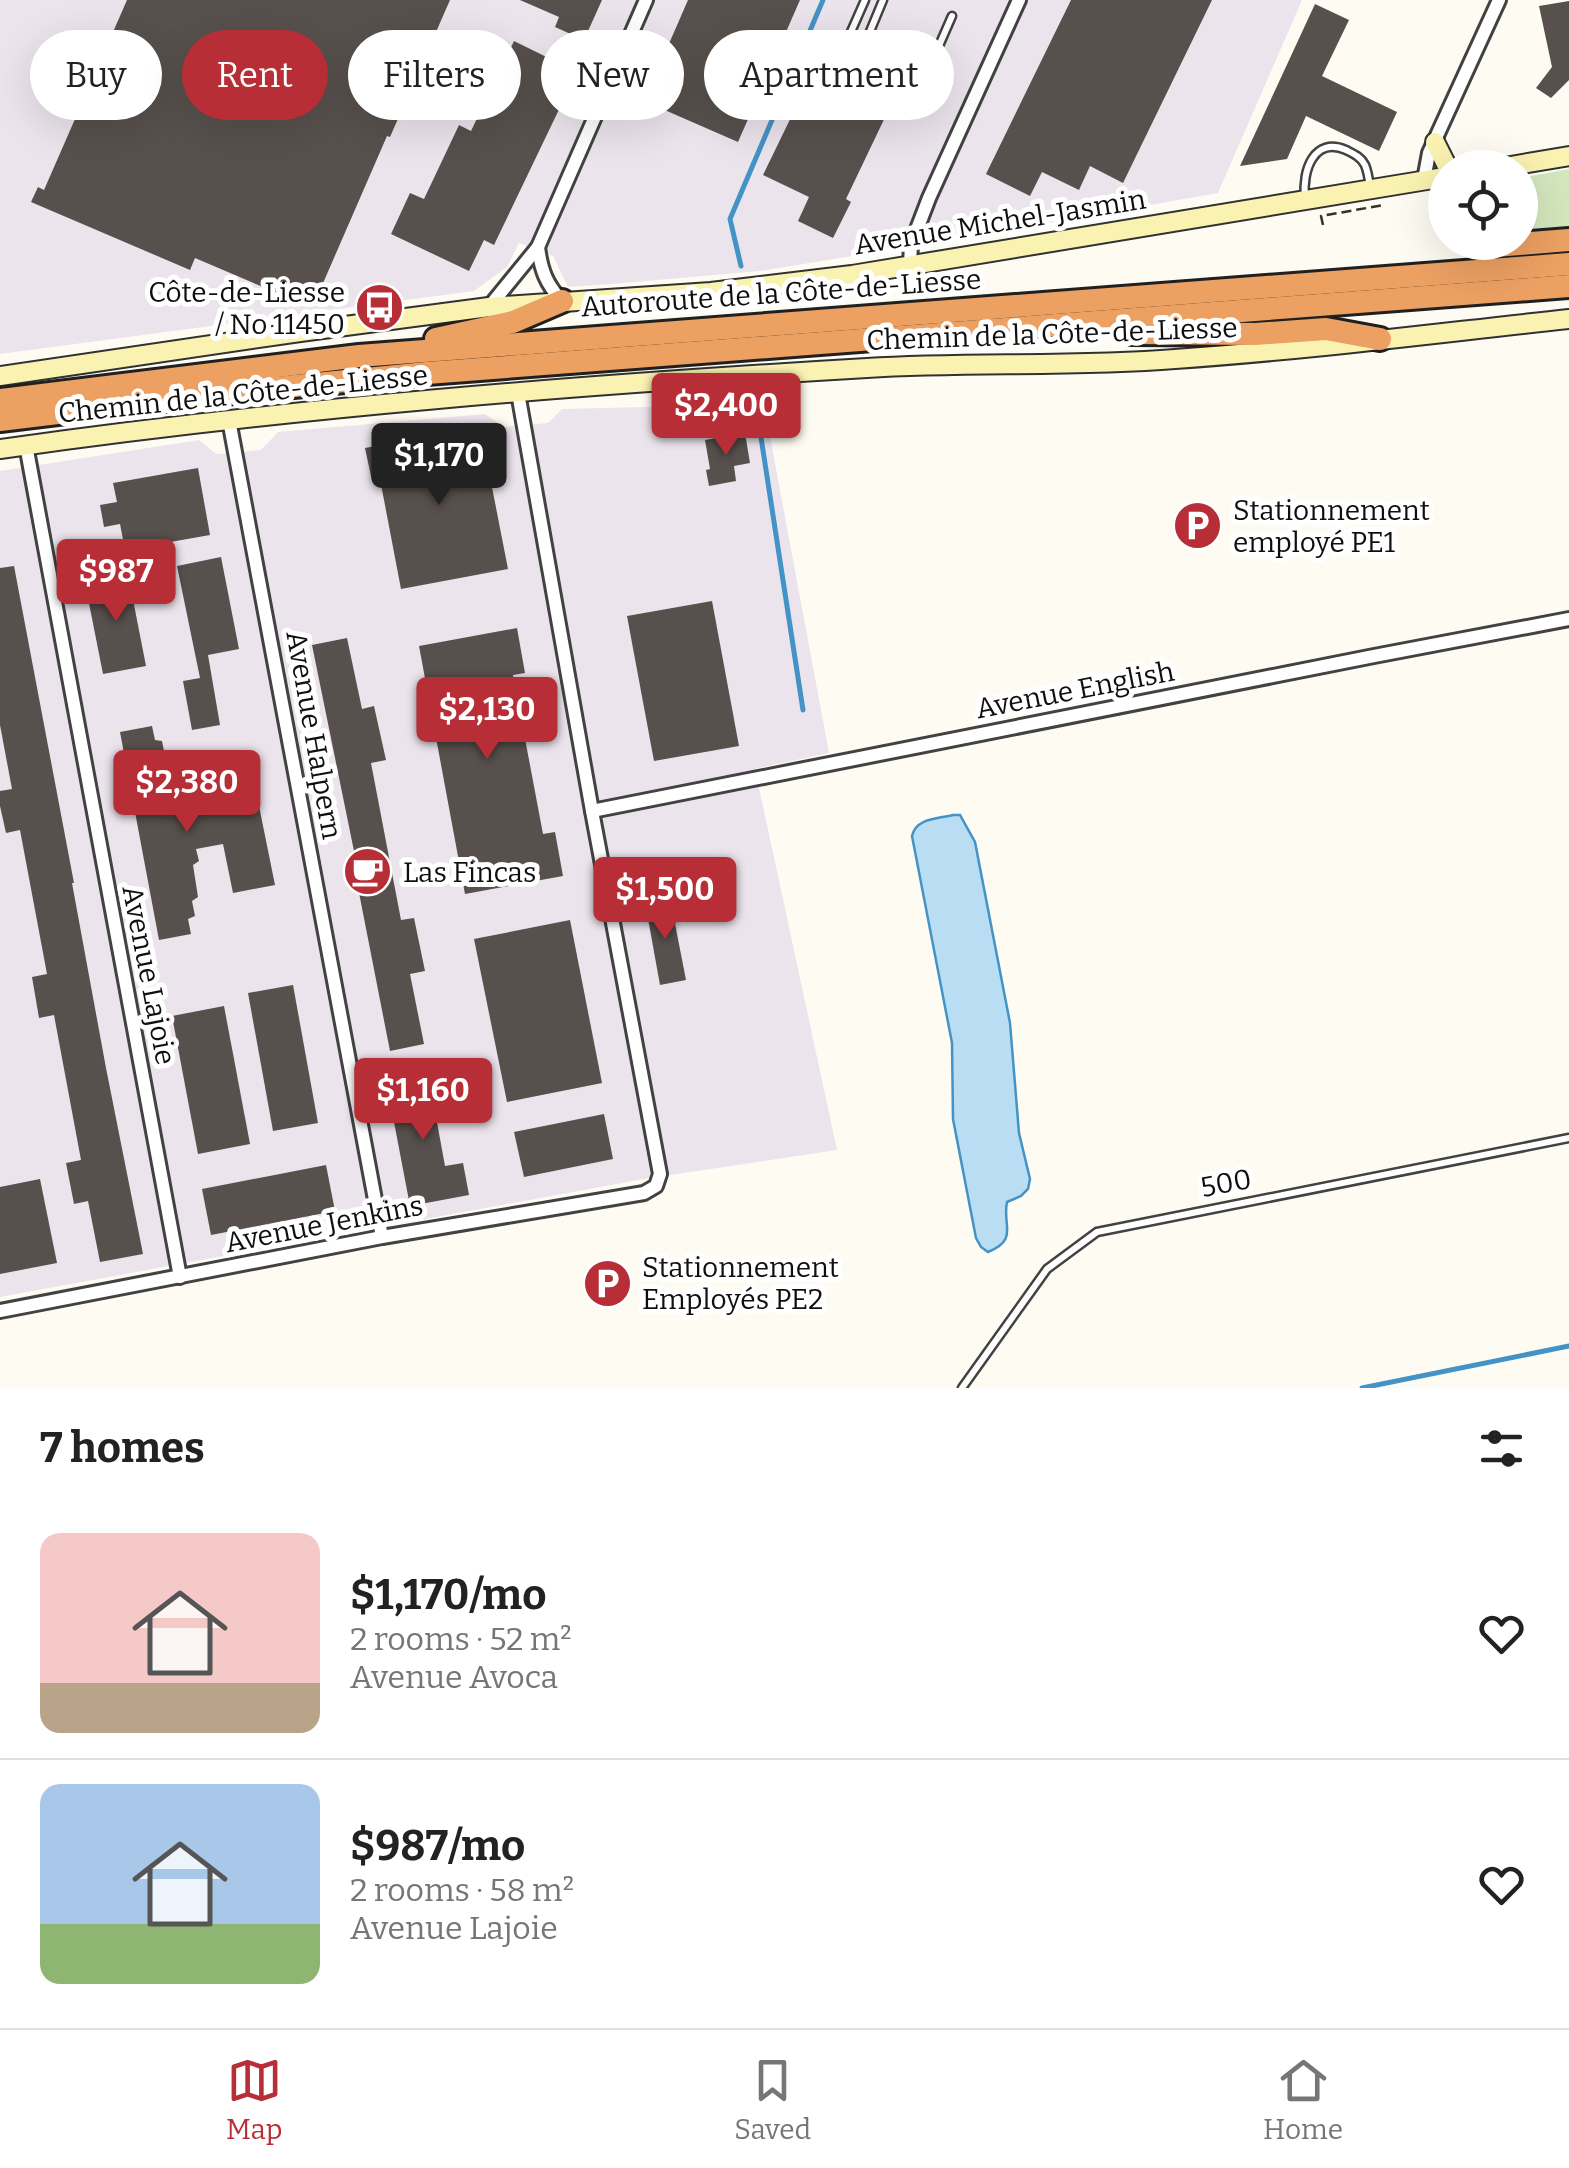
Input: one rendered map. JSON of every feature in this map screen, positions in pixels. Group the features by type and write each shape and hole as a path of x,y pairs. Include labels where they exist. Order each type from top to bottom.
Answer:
{"highway":[{"path":"1538,243 1569,240"},
{"name":"Autoroute de la Côte-de-Liesse","path":"0,400 359,356 1569,264"},
{"name":"Autoroute de la Côte-de-Liesse","path":"0,420 427,373 1569,286"},
{"path":"359,356 513,322 562,301"},
{"path":"984,330 1255,334 1326,329 1380,339"}],"main road":[{"path":"1435,142 1439,150"},
{"path":"1538,161 1569,156"},
{"name":"Avenue Michel-Jasmin","path":"562,301 734,290 1305,200 1376,194 1428,179"},
{"name":"Chemin de la Côte-de-Liesse","path":"0,376 300,332 562,301"},
{"name":"Chemin de la Côte-de-Liesse","path":"0,449 230,420 518,392 871,368 1168,360 1569,319"}],"street":[{"path":"490,307 538,247 646,0"},
{"path":"910,264 910,245 918,224 1019,0"},
{"path":"1424,180 1428,153 1499,0"},
{"path":"538,247 544,276 562,301"},
{"path":"518,392 592,811"},
{"name":"Avenue Halpern","path":"230,420 382,1237"},
{"name":"Avenue Lajoie","path":"26,445 180,1277"},
{"name":"Avenue English","path":"592,811 1569,619"},
{"name":"Avenue Jenkins","path":"0,1310 382,1237 644,1193 656,1186 660,1174 592,811"}],"lane":[{"path":"852,30 865,0"},
{"path":"871,30 883,0"},
{"path":"946,30 952,16"},
{"path":"1305,200 1307,169 1318,153 1337,146 1361,159 1376,194"},
{"name":"500","path":"962,1388 1047,1269 1097,1232 1569,1138"}],"path":[{"path":"1323,225 1321,216 1384,206 1376,194"}],"shaded area":[{"path":"0,0 1302,0 1218,193 963,238 952,234 893,239 883,251 760,271 612,284 568,287 553,256 519,243 507,267 474,291 0,354"},
{"path":"764,404 829,753 755,769 837,1150 644,1179 0,1297 0,471 199,440 216,454 261,450 278,432 485,414 503,427 548,423 562,409"}],"green space":[{"path":"1569,169 1569,231 1538,233 1538,175"}],"water":[{"path":"960,815 975,842 1010,1023 1019,1133 1030,1179 1021,1196 1007,1202 1006,1237 988,1252 976,1238 953,1119 952,1043 912,836 923,822"}],"building":[{"path":"127,0 450,0 437,30 348,30 348,120 397,120 317,297 282,281 277,293 195,258 190,270 31,202 38,187 44,190 75,120 162,120 162,30 114,30"},
{"path":"520,0 602,0 588,30 562,30 555,27 559,17"},
{"path":"688,0 800,0 787,30 704,30 704,120 748,120 738,142 684,118 684,30 675,30"},
{"path":"1071,0 1212,0 1123,183 1090,166 1079,190 1042,172 1030,196 986,174"},
{"path":"1569,1 1569,80 1551,98 1536,88 1552,67 1539,6"},
{"path":"1315,4 1349,20 1322,76 1397,112 1379,151 1306,116 1287,159 1240,166"},
{"path":"521,44 541,54 541,120 554,120 494,245 484,240 469,271 391,234 410,193 424,199 459,125 471,131 476,120 521,120"},
{"path":"790,120 884,120 846,199 851,202 833,238 798,221 809,197 763,175"},
{"path":"481,431 508,569 401,589 380,479 372,481 365,448"},
{"path":"745,433 750,463 734,466 736,481 709,486 705,440"},
{"path":"198,468 210,535 125,550 120,524 104,527 100,505 117,502 113,483"},
{"path":"221,557 239,649 208,655 220,725 192,730 183,681 200,678 177,566"},
{"path":"14,566 143,1254 100,1262 88,1201 74,1204 66,1163 81,1160 54,1015 39,1018 32,977 47,974 20,830 6,833 0,806 0,791 12,789 0,725 0,568"},
{"path":"128,574 146,666 103,674 85,583"},
{"path":"712,601 739,746 654,761 627,616"},
{"path":"517,628 525,673 513,675 543,834 555,832 563,876 465,894 419,646"},
{"path":"347,638 362,709 374,706 386,760 371,763 401,920 414,918 425,971 410,974 424,1044 390,1051 312,645"},
{"path":"152,726 155,740 162,741 165,756 172,757 178,789 185,791 190,814 258,801 275,885 233,893 223,844 196,849 199,861 193,865 198,897 192,901 195,916 188,919 191,934 159,940 120,732"},
{"path":"670,898 686,980 660,985 645,902"},
{"path":"570,920 602,1083 507,1102 474,939"},
{"path":"293,985 318,1123 273,1131 248,993"},
{"path":"224,1006 250,1144 198,1154 172,1016"},
{"path":"428,1073 445,1166 463,1163 469,1195 410,1206 386,1080"},
{"path":"604,1114 613,1159 524,1177 514,1132"},
{"path":"326,1165 335,1211 211,1235 202,1189"},
{"path":"40,1179 57,1263 0,1274 0,1187"}],"waterway":[{"path":"741,266 730,219 823,0"},
{"path":"754,392 803,710"},
{"path":"1362,1388 1569,1346"}],"place":[{"name":"Côte-de-Liesse / No 11450","path":"380,308"},
{"name":"Stationnement employé PE1","path":"1198,526"},
{"name":"Las Fincas","path":"368,872"},
{"name":"Stationnement Employés PE2","path":"607,1283"}]}
